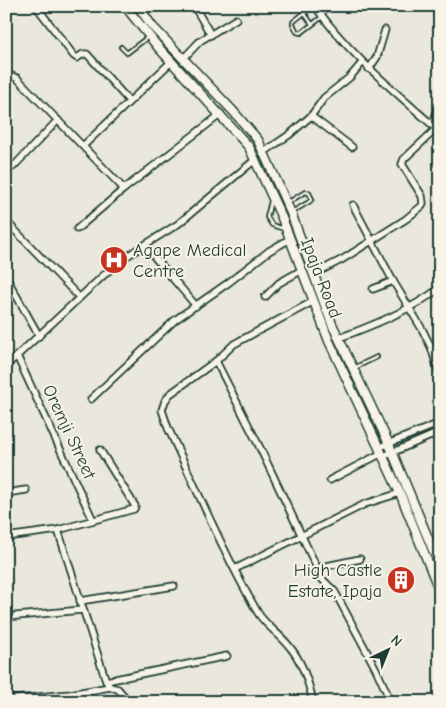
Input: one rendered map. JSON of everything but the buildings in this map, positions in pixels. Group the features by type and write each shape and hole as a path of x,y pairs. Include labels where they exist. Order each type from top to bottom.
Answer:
{"main road":[{"name":"Ipaja Road","path":"125,6 149,36 249,146 256,159 289,235 333,349 382,452 440,592"},
{"name":"Ipaja Road","path":"138,6 152,26 258,140 291,213 339,338 393,452 440,567"},
{"path":"289,235 296,228"}],"street":[{"path":"36,6 74,56 77,58 87,54 129,101"},
{"path":"194,6 211,36"},
{"path":"314,6 343,44 436,129"},
{"path":"183,59 200,41 236,19"},
{"path":"369,69 377,57 385,30"},
{"path":"83,146 172,61"},
{"path":"264,152 290,135 311,116 324,98 350,77 362,63"},
{"path":"8,74 17,78 124,189"},
{"path":"314,274 343,260 406,219 422,206 422,196 402,164 404,159 436,129 440,105"},
{"path":"76,229 124,189 221,114"},
{"path":"311,116 352,147"},
{"path":"6,172 58,120"},
{"path":"6,366 79,296 119,261 186,218 256,159"},
{"path":"353,205 430,347 440,376"},
{"path":"6,221 79,296"},
{"path":"91,399 175,320 228,283 289,235"},
{"path":"145,245 156,260 173,276 196,306"},
{"path":"265,297 279,283 302,270"},
{"path":"6,278 39,336"},
{"path":"373,289 393,280"},
{"path":"339,338 409,308 440,288"},
{"path":"313,702 302,668 295,655 289,645 263,621 235,569 168,428 162,410 170,394 216,362 234,344 314,301"},
{"name":"Oremji Street","path":"17,356 93,520"},
{"path":"216,362 260,448 316,568 322,579 335,592 376,669 391,702"},
{"path":"330,480 382,452 389,444 440,423"},
{"path":"382,452 393,452 440,432"},
{"path":"6,537 58,530 134,509 135,506 100,450"},
{"path":"6,493 26,490"},
{"path":"235,569 365,504 400,493"},
{"path":"58,530 82,610 106,681 110,687"},
{"path":"316,568 360,559"},
{"path":"80,601 174,586"},
{"path":"6,616 82,610"},
{"path":"106,681 227,656"},
{"path":"6,700 70,694 110,687 118,689 129,702"}],"lane":[{"path":"314,6 293,22 297,32 301,33 322,17"},
{"path":"304,13 312,24"},
{"path":"121,47 127,53 149,36"},
{"path":"6,64 8,74"},
{"path":"286,204 305,192 309,193 312,199 291,213"},
{"path":"273,197 267,217 272,225 289,235"},
{"path":"353,368 377,357"}],"place":[{"name":"Agape Medical Centre","path":"114,260"},
{"name":"High Castle Estate, Ipaja","path":"401,580"}]}
